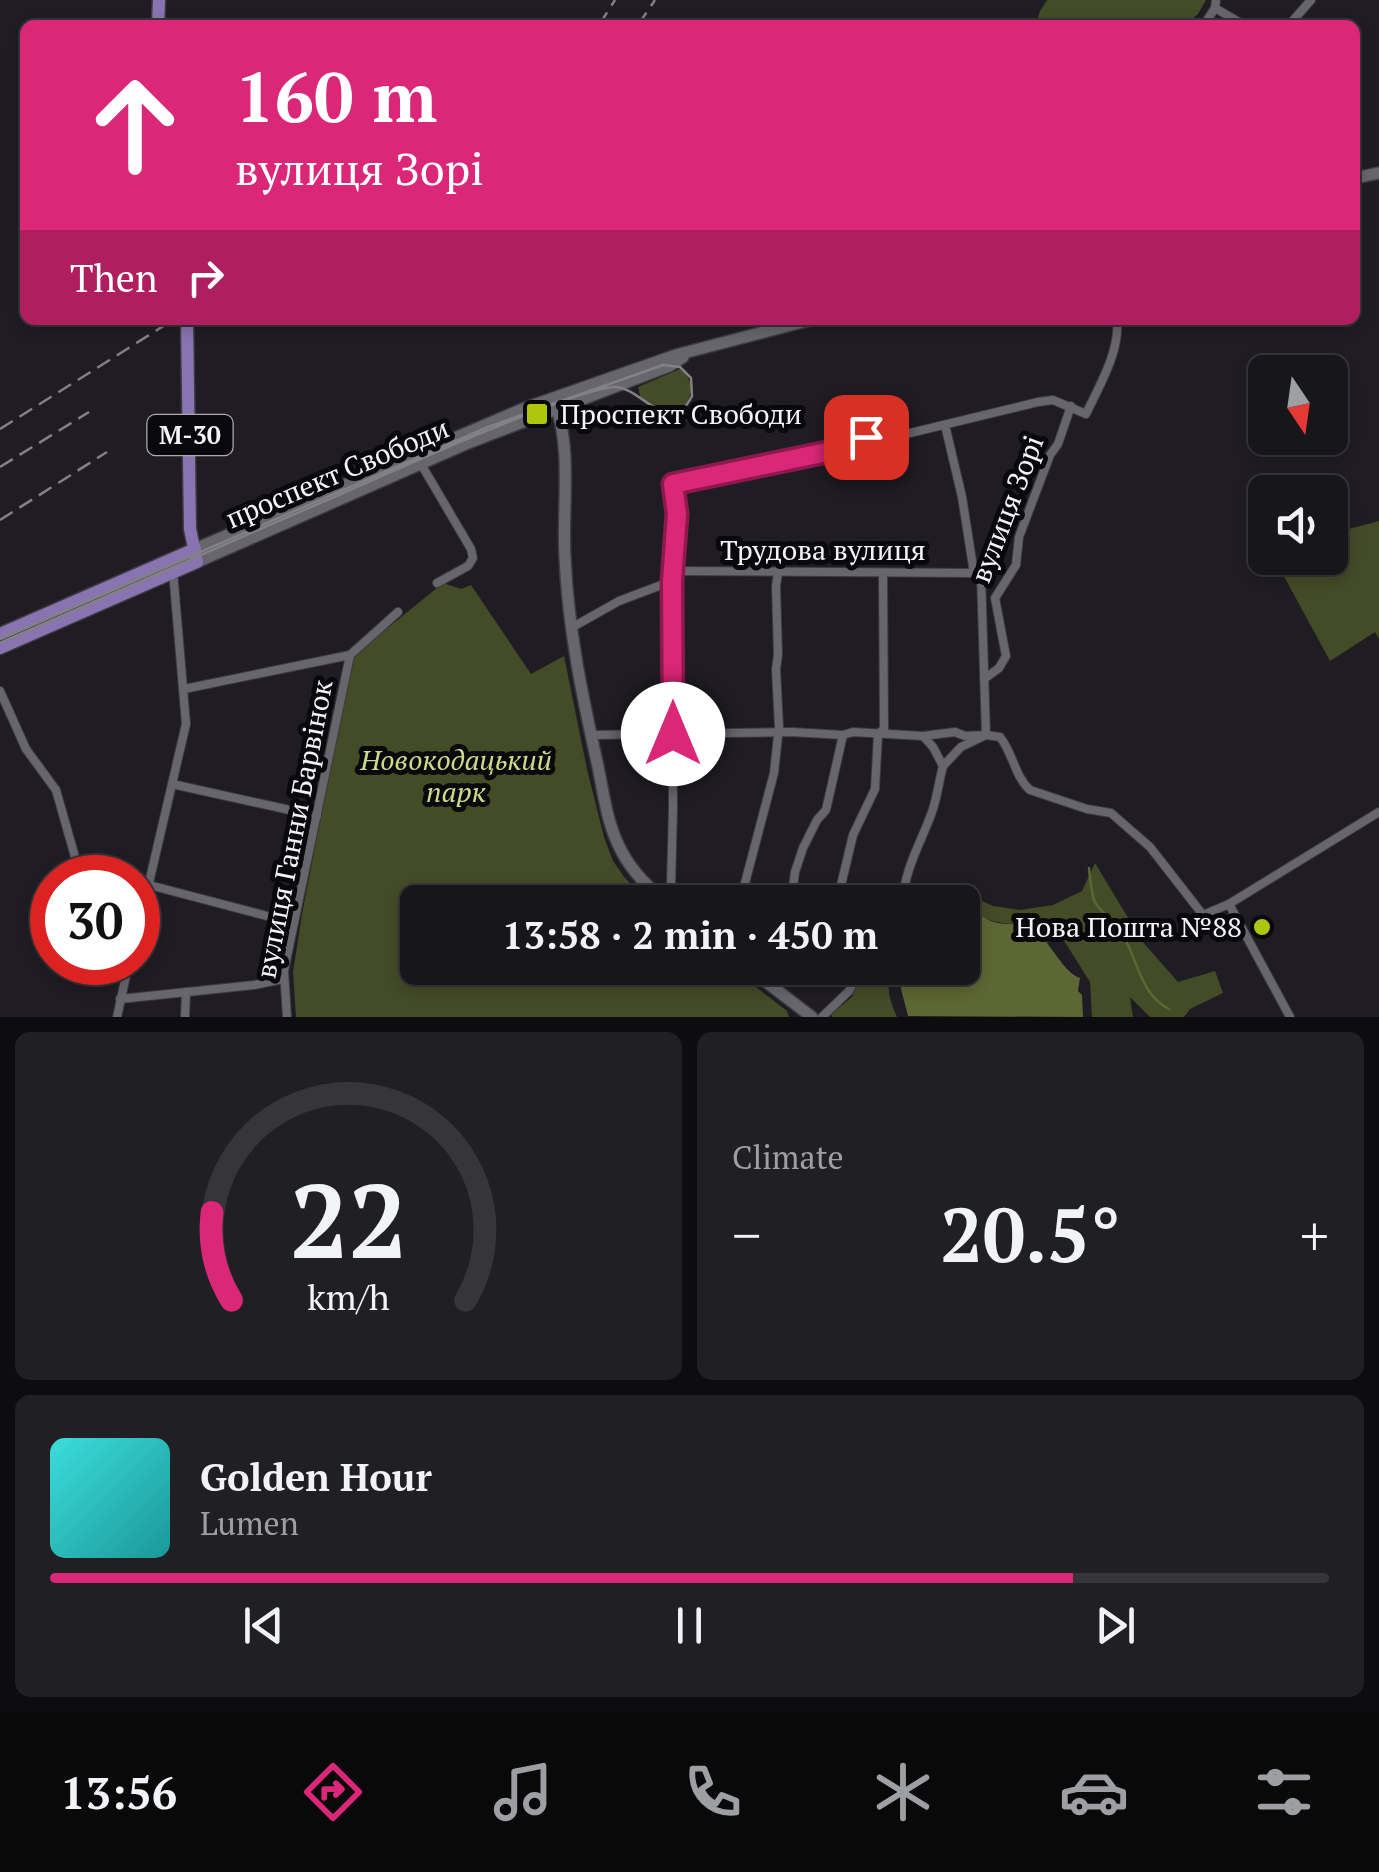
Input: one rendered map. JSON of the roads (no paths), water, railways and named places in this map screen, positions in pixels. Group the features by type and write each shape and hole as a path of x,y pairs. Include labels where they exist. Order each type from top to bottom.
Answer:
{"highway":[{"name":"М-30","path":"186,325 190,529 196,555"},
{"name":"проспект Свободи","path":"0,648 196,555"},
{"name":"проспект Свободи","path":"0,634 172,566"}],"main road":[{"name":"проспект Свободи","path":"196,555 421,464 555,403 696,349 790,325"},
{"name":"проспект Свободи","path":"196,555 484,423 555,403"},
{"path":"555,403 564,434 564,556 571,628 591,735 618,846 647,885"},
{"path":"770,985 812,1017"}],"street":[{"path":"1293,20 1311,0"},
{"path":"1216,4 1237,20"},
{"name":"вулиця Зорі","path":"673,576 677,514 673,484 827,452 866,437 906,434 1053,400 1086,414 1110,360 1117,325"},
{"name":"вулиця Зорі","path":"984,679 1006,656 995,598 1016,565 1020,536 1071,406"},
{"path":"945,425 974,573 981,575 986,735"},
{"path":"421,464 474,558 468,566 436,583"},
{"path":"156,855 186,724 172,566"},
{"path":"744,885 774,773 779,703 778,573"},
{"path":"841,885 853,835 876,789 878,734 884,729 882,573"},
{"name":"Трудова вулиця","path":"571,628 673,576 974,573"},
{"path":"671,885 673,576"},
{"path":"982,584 995,598"},
{"name":"вулиця Ганни Барвінок","path":"287,1017 284,979 350,656 398,612"},
{"path":"184,689 350,656"},
{"path":"0,691 26,749 56,790 74,855"},
{"path":"591,735 853,732 923,736 955,732 1000,737 1009,748 1023,784 1030,790 1087,809 1111,813 1150,847 1202,915 1229,904 1379,812"},
{"path":"793,885 804,848 826,810 843,735"},
{"path":"904,885 933,811 943,766 961,746 986,735"},
{"path":"923,736 943,766"},
{"path":"172,784 317,816"},
{"path":"160,887 294,922"},
{"path":"1229,904 1290,1017"},
{"path":"120,999 284,979"},
{"path":"117,1017 123,985"},
{"path":"822,1017 852,985"},
{"path":"185,1017 186,992"}],"waterway":[{"path":"1089,868 1096,904 1120,930 1151,994 1169,1009"}],"tram line":[{"path":"0,639 488,427 663,365 680,367 691,378 692,396 675,413 665,413 616,387 577,396 461,441 0,643"}],"railway":[{"path":"602,20 615,0"},
{"path":"641,20 655,0"},
{"path":"0,429 165,325"},
{"path":"0,467 89,412"},
{"path":"0,520 107,452"}],"place":[{"name":"Проспект Свободи","path":"537,414"},
{"name":"Нова Пошта №88","path":"1262,927"}],"park label":[{"name":"Новокодацький парк","path":"456,776"}]}
